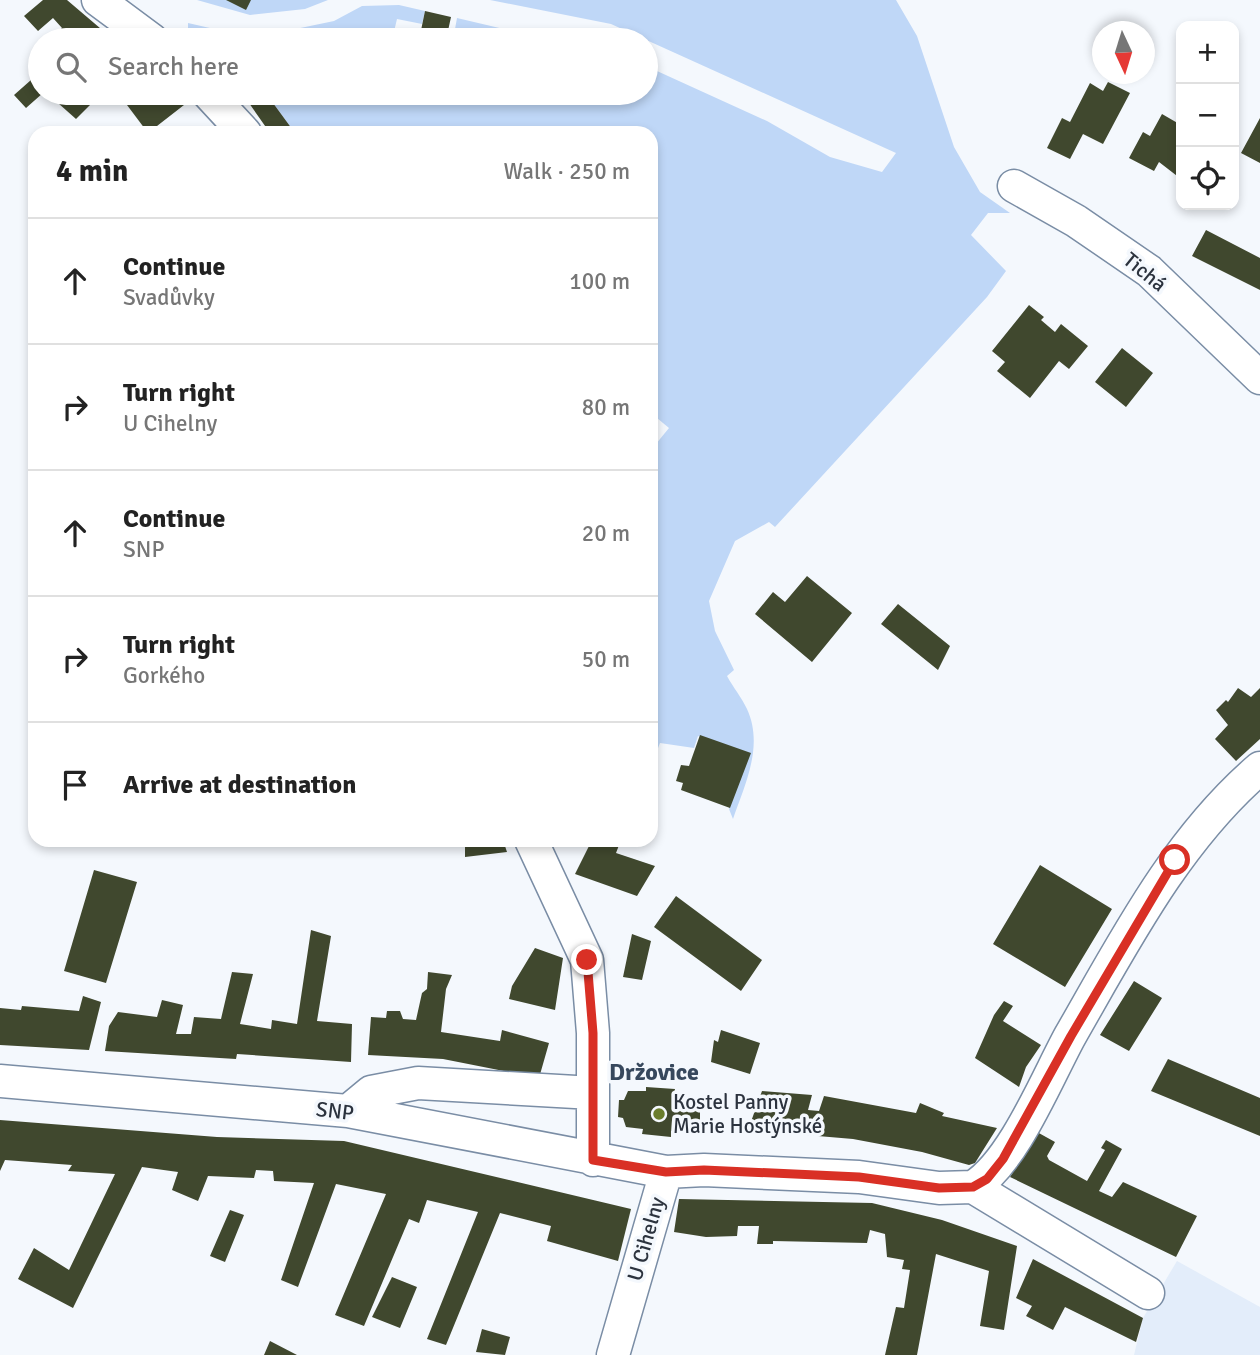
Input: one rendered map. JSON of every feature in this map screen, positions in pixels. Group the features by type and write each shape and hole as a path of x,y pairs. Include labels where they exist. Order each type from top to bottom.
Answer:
{"street":[{"path":"99,0 136,28"},
{"path":"219,105 239,126"},
{"name":"Tichá","path":"1014,186 1076,220 1149,271 1260,378"},
{"path":"1148,1293 973,1187 987,1179 1003,1159 1071,1036 1175,860 1236,789 1260,768"},
{"path":"534,847 587,960 593,1160"},
{"name":"SNP","path":"0,1081 348,1111 666,1172"},
{"path":"348,1111 371,1092 418,1083 593,1093"},
{"name":"U Cihelny","path":"613,1355 666,1172 704,1170 859,1177 939,1188 973,1187"}],"shaded area":[{"path":"197,0 328,0 305,9 250,15"},
{"path":"490,0 896,0 917,36 954,147 980,192 1010,213 988,213 971,235 1006,271 987,297 775,527 769,522 735,541 709,601 715,631 734,670 727,676 747,709 754,737 751,765 733,819 729,809 748,753 698,736 694,748 660,743 658,748 658,441 669,428 658,419 658,126 290,126 274,105 658,105 658,71 767,121 830,157 882,172 896,153 658,45 658,28 620,28"},
{"path":"399,5 425,11 422,24 397,19 395,28 300,28 334,21 362,6"},
{"path":"457,18 499,28 455,28"},
{"path":"188,23 210,28 188,28"},
{"path":"1177,1261 1260,1307 1260,1355 1134,1355 1143,1318"}],"building":[{"path":"43,0 67,0 100,28 62,28 53,18 41,28 35,28 24,16"},
{"path":"226,0 251,0 246,10"},
{"path":"425,11 451,17 449,28 421,28"},
{"path":"28,83 29,105 26,108 14,95"},
{"path":"1090,83 1103,91 1107,84 1112,84 1130,93 1103,144 1083,134 1070,159 1047,148 1062,118 1070,122"},
{"path":"60,105 90,105 76,119"},
{"path":"127,105 184,105 157,126 143,126"},
{"path":"250,105 274,105 290,126 265,126"},
{"path":"1162,114 1176,122 1176,175 1159,162 1154,171 1129,158 1143,132 1150,136"},
{"path":"1260,118 1260,163 1241,153"},
{"path":"1206,230 1260,258 1260,290 1192,256"},
{"path":"1029,305 1044,317 1041,320 1055,332 1061,324 1088,346 1069,369 1059,361 1030,398 997,371 1005,362 992,351"},
{"path":"1122,348 1153,373 1126,407 1095,382"},
{"path":"807,576 852,613 812,662 755,614 773,592 785,602"},
{"path":"898,604 950,646 938,670 881,624"},
{"path":"1238,688 1251,697 1260,688 1260,739 1236,761 1215,739 1228,725 1216,710 1226,700 1228,702"},
{"path":"700,735 751,753 730,808 681,790 683,783 676,781 681,765 689,766"},
{"path":"465,847 505,847 507,852 465,857"},
{"path":"588,847 618,847 616,853 655,866 637,896 575,874"},
{"path":"1040,865 1112,909 1065,987 993,944"},
{"path":"94,870 137,882 106,983 64,971"},
{"path":"676,896 762,960 741,991 654,927"},
{"path":"311,930 331,936 317,1021 352,1024 351,1062 237,1054 236,1059 105,1051 109,1026 118,1012 157,1017 162,1000 183,1005 176,1034 191,1034 194,1017 221,1019 232,972 253,974 240,1024 271,1029 272,1020 297,1024"},
{"path":"632,934 651,941 642,980 623,977"},
{"path":"535,948 563,958 555,1010 509,999 512,986"},
{"path":"428,972 452,975 446,989 441,1032 500,1041 502,1030 549,1043 539,1078 443,1059 368,1055 371,1017 386,1018 387,1011 400,1011 403,1019 416,1020 422,993 427,989"},
{"path":"1134,981 1162,998 1129,1051 1100,1035"},
{"path":"83,996 101,1002 89,1050 0,1045 0,1008 21,1010 22,1006 79,1011"},
{"path":"1004,1001 1013,1006 1003,1021 1041,1045 1026,1067 1019,1087 975,1058 994,1015"},
{"path":"721,1030 760,1043 750,1074 711,1062 714,1040 718,1042"},
{"path":"1168,1059 1260,1098 1260,1136 1151,1091"},
{"name":"Kostel Panny Marie Hostýnské","path":"646,1087 675,1089 674,1094 695,1097 694,1104 700,1111 700,1120 693,1125 692,1133 671,1131 671,1137 642,1134 643,1129 626,1127 623,1118 618,1117 619,1100 624,1100 628,1091 646,1091"},
{"path":"762,1091 812,1095 808,1110 819,1111 824,1096 916,1113 920,1103 944,1113 942,1116 997,1128 975,1163 969,1165 922,1152 853,1139 748,1130"},
{"path":"0,1120 217,1137 344,1141 631,1209 618,1261 547,1241 551,1226 500,1213 446,1345 427,1339 478,1212 427,1200 419,1223 409,1219 364,1326 335,1315 386,1194 336,1184 298,1287 281,1280 314,1183 274,1181 273,1171 256,1170 254,1178 208,1176 198,1201 172,1190 178,1172 142,1167 73,1308 18,1279 34,1248 69,1270 115,1174 68,1171 72,1165 5,1160 0,1171"},
{"path":"1037,1132 1055,1142 1047,1156 1049,1160 1087,1181 1105,1150 1101,1148 1106,1140 1122,1149 1099,1191 1112,1197 1123,1182 1197,1216 1176,1257 1010,1177"},
{"path":"679,1199 872,1203 942,1220 1017,1246 1004,1330 980,1326 989,1271 936,1254 917,1355 885,1355 896,1307 904,1308 910,1270 902,1269 904,1260 887,1257 885,1234 870,1230 867,1243 773,1241 773,1244 757,1244 759,1226 738,1226 737,1236 706,1237 674,1232"},
{"path":"230,1210 244,1215 225,1262 210,1256"},
{"path":"1033,1259 1143,1318 1136,1342 1065,1307 1053,1330 1026,1316 1032,1306 1016,1298"},
{"path":"392,1277 417,1287 400,1328 372,1317"},
{"path":"482,1329 510,1337 505,1355 476,1352"},
{"path":"270,1341 297,1355 264,1355"}],"place":[{"name":"Kostel Panny Marie Hostýnské","path":"659,1114"}],"district":[{"name":"Držovice","path":"654,1072"}],"route":[{"path":"587,960 593,1033 593,1160 666,1172 704,1170 859,1177 939,1188 973,1187 987,1179 1003,1159 1071,1036 1175,860"}]}
